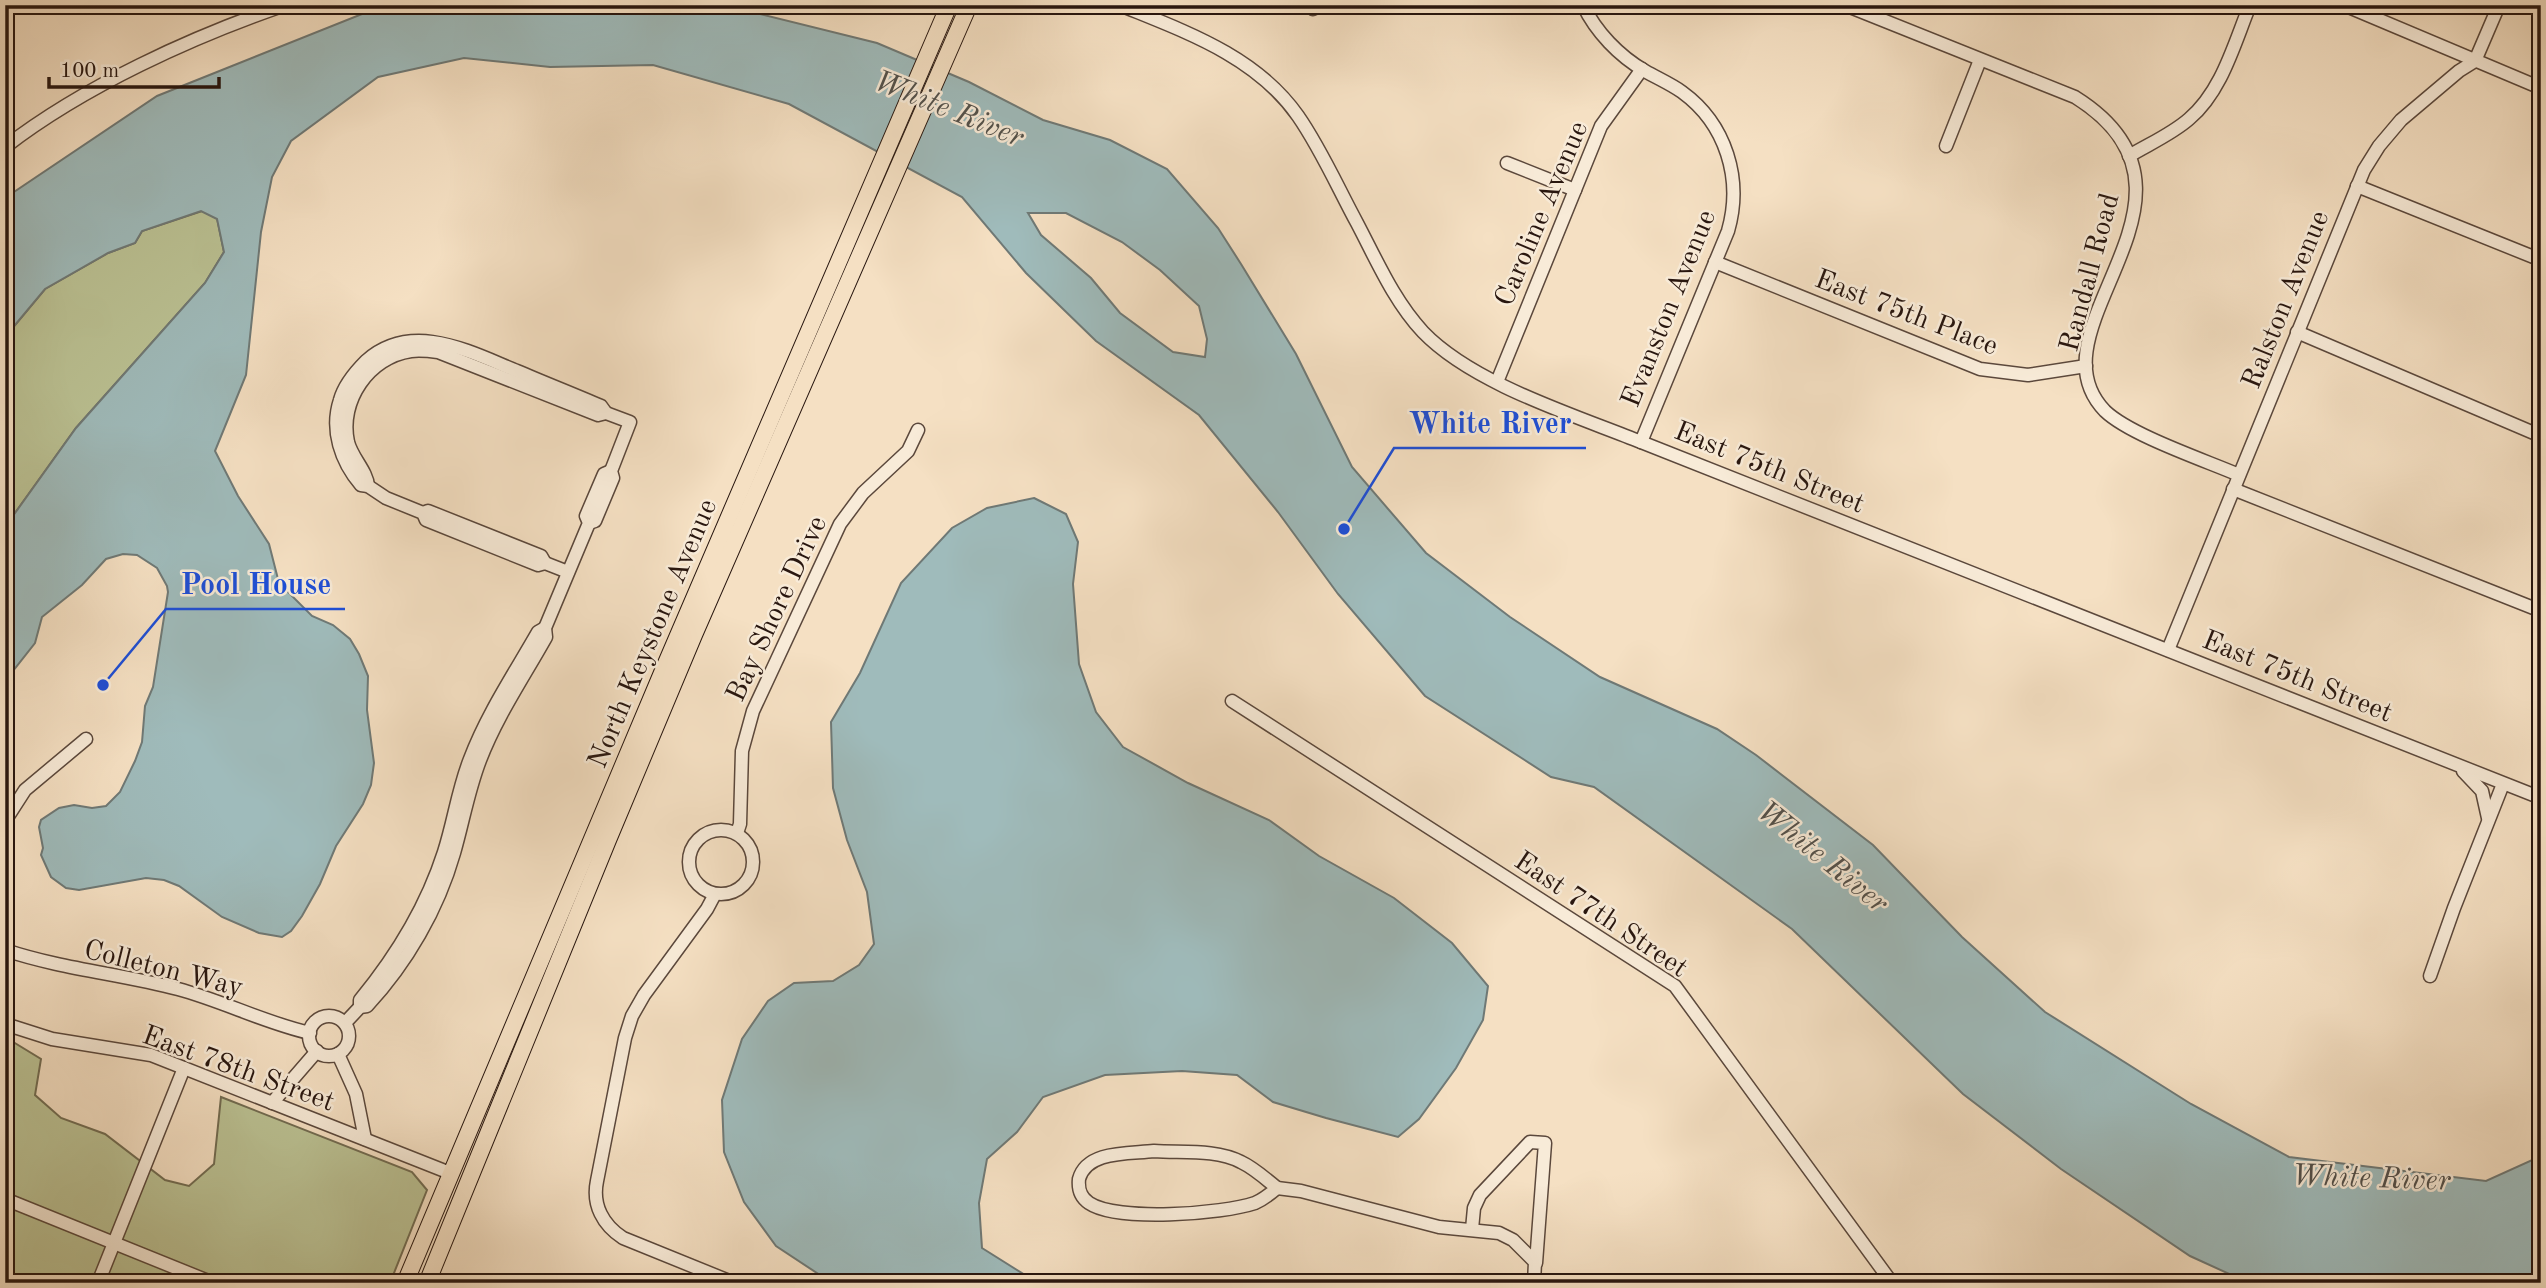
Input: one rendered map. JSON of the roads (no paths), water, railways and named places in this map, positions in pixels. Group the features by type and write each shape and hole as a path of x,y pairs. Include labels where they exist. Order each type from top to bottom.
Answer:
{"main road":[{"name":"North Keystone Avenue","path":"427,1283 824,317 949,5"},
{"name":"North Keystone Avenue","path":"405,1283 450,1173 824,317 969,5"}],"street":[{"path":"5,147 66,106 137,68 199,39 285,5"},
{"name":"East 75th Street","path":"1120,5 1193,35 1234,56 1268,83 1299,118 1314,142 1391,288 1409,316 1448,354 1497,382 1641,442 2541,798"},
{"name":"Evanston Avenue","path":"1583,5 1608,42 1642,69 1683,92 1702,109 1715,126 1726,149 1733,174 1734,200 1728,231 1641,442"},
{"name":"Randall Road","path":"1845,5 2075,97 2093,109 2119,136 2129,156 2136,191 2133,223 2089,339 2086,366 2091,387 2101,406 2117,421 2239,475"},
{"path":"2129,156 2179,127 2207,101 2221,77 2250,5"},
{"path":"2344,5 2541,88"},
{"path":"2475,61 2499,5"},
{"path":"1946,146 1980,60"},
{"name":"Ralston Avenue","path":"2168,650 2357,186 2371,159 2401,120 2459,71 2475,61"},
{"name":"Caroline Avenue","path":"1497,382 1601,126 1642,69"},
{"path":"1507,163 1575,190"},
{"path":"2357,186 2541,260"},
{"name":"East 75th Place","path":"1715,262 1980,369 2028,375 2086,366"},
{"path":"2297,332 2541,436"},
{"path":"345,1023 360,1007 360,1000 409,933 427,897 444,852 460,789 484,727 538,632 545,628 589,523 595,521 613,478 611,471 630,422 606,413 601,406 439,342 405,341 369,358 352,377 348,395 336,417 340,451 356,481 386,498 422,513 428,510 541,556 545,563 568,572"},
{"name":"Bay Shore Drive","path":"737,834 740,824 743,744 753,711 840,524 863,493 908,451 918,430"},
{"path":"2233,489 2541,611"},
{"name":"East 77th Street","path":"1232,701 1675,986 1892,1283"},
{"path":"5,821 25,790 86,739"},
{"path":"2448,761 2466,773 2482,792 2488,808 2488,822"},
{"path":"2430,976 2503,784"},
{"path":"726,830 737,834 745,840 752,853 751,873 739,889 730,893 715,894 701,887 691,875 688,864 691,849 700,837 710,831 726,830"},
{"path":"715,894 644,995 631,1020 596,1187 596,1199 600,1214 614,1232 623,1238 734,1283"},
{"name":"Colleton Way","path":"5,950 62,966 194,994 310,1033"},
{"path":"326,1017 335,1017 345,1023 349,1034 348,1042 338,1054 325,1055 317,1051 311,1042 313,1025 326,1017"},
{"name":"East 78th Street","path":"5,1024 51,1040 151,1055 450,1173"},
{"path":"272,1103 317,1051"},
{"path":"338,1054 356,1094 365,1139"},
{"path":"98,1283 184,1068"},
{"path":"1472,1229 1475,1203 1489,1185 1530,1142 1545,1143 1534,1283"},
{"path":"1277,1188 1263,1199 1236,1207 1145,1215 1089,1204 1082,1196 1078,1182 1084,1168 1097,1160 1154,1151 1217,1154 1247,1165 1277,1188 1301,1191 1439,1227 1499,1233 1513,1240 1536,1263"},
{"path":"5,1199 213,1283"}],"water":[{"path":"427,5 724,5 877,43 969,82 1043,120 1110,140 1167,169 1218,228 1241,264 1296,354 1352,467 1426,553 1510,617 1600,677 1717,729 1756,755 1873,845 1962,937 2045,1012 2191,1104 2289,1157 2486,1181 2541,1156 2541,1283 2249,1283 2190,1256 2061,1169 1963,1094 1792,929 1594,787 1551,777 1425,696 1338,594 1278,512 1199,415 1096,341 1026,273 962,197 789,104 653,65 550,67 464,58 378,77 291,141 272,177 261,232 246,375 215,451 238,496 269,544 279,583 312,616 333,625 350,639 359,654 368,676 367,710 374,763 371,785 363,804 336,846 320,884 302,916 291,931 282,937 259,933 222,917 179,886 164,880 146,878 79,890 66,888 51,877 41,855 41,820 59,808 74,805 92,808 106,806 120,792 142,742 145,706 153,687 167,586 157,568 137,555 123,554 106,559 82,585 42,617 35,643 5,681 5,527 76,428 205,283 224,252 217,219 201,211 142,231 135,243 108,253 45,289 5,337 5,198 157,96 367,12","holes":["1028,213 1066,213 1122,242 1160,270 1199,306 1207,339 1205,357 1173,352 1120,313 1091,278 1041,235"]},
{"path":"1034,498 1066,514 1078,542 1073,584 1079,664 1096,712 1123,747 1188,783 1269,820 1319,856 1394,898 1452,943 1488,986 1483,1020 1456,1068 1419,1119 1398,1137 1273,1102 1237,1075 1182,1071 1105,1075 1043,1097 1017,1132 987,1159 979,1203 982,1248 1042,1283 832,1283 776,1246 744,1202 724,1152 722,1100 742,1039 768,1001 794,983 833,981 859,965 874,944 867,892 847,840 833,788 831,722 860,673 901,583 952,528 987,508"}],"place":[{"name":"White River","path":"1344,529"},
{"name":"Pool House","path":"103,685"}]}
